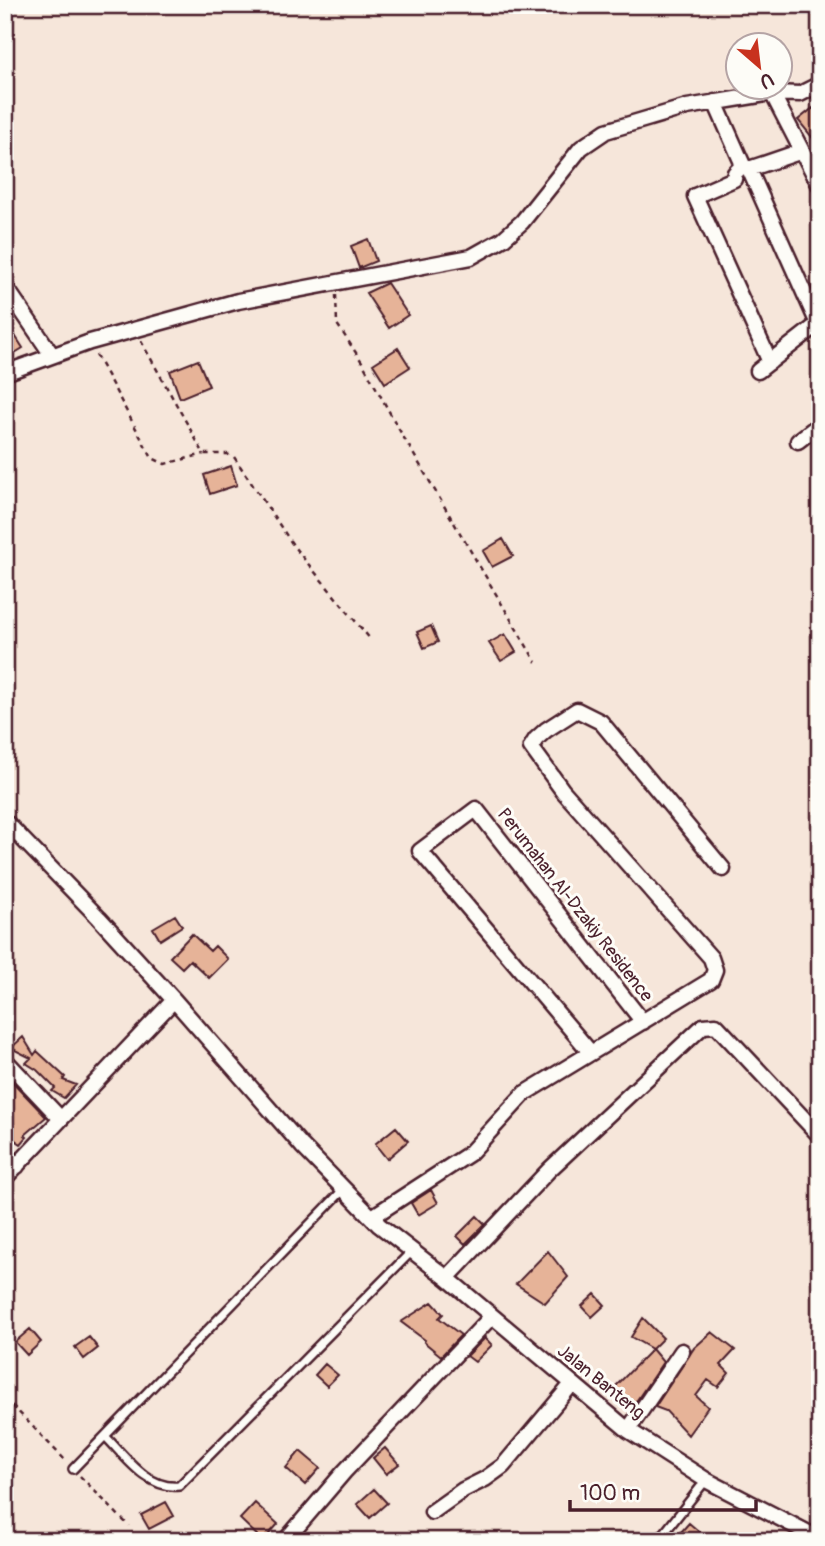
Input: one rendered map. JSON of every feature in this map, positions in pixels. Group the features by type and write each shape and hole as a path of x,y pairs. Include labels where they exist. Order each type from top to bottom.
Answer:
{"street":[{"path":"794,94 819,86"},
{"path":"5,373 90,342 238,301 456,260 488,249 522,222 582,148 596,136 687,107 724,101"},
{"path":"715,102 746,167 819,323 764,366 695,196 734,179 734,173 746,167 802,151"},
{"path":"777,102 820,186"},
{"path":"5,286 52,355"},
{"path":"798,441 820,424"},
{"path":"375,1221 469,1154 525,1093 711,980 715,970 711,958 563,791 531,747 536,739 578,710 601,722 723,869"},
{"name":"Perumahan Al-Dzakiy Residence","path":"591,1053 420,851 476,809 642,1022"},
{"name":"Jalan Banteng","path":"5,821 174,1000 302,1146 375,1221 628,1430 706,1480 820,1539"},
{"path":"5,1178 174,1000"},
{"path":"447,1278 549,1170 703,1027 716,1025 820,1136"},
{"path":"7,1062 61,1119"},
{"path":"5,1153 17,1166"},
{"path":"285,1541 344,1472 492,1316"},
{"path":"628,1430 682,1350"},
{"path":"432,1512 503,1465 572,1384"}],"lane":[{"path":"73,1469 343,1190"},
{"path":"105,1436 150,1480 169,1488 179,1486 412,1251"},
{"path":"658,1541 706,1480"}],"path":[{"path":"335,284 337,324 362,362 536,662"},
{"path":"134,329 204,454"},
{"path":"90,342 152,458 164,464 204,454 227,454 234,457 295,548 371,640"}],"building":[{"path":"813,108 820,116 820,147 798,120"},
{"path":"368,239 376,261 359,268 351,246"},
{"path":"387,283 408,315 389,328 366,293"},
{"path":"5,320 23,348 5,359"},
{"path":"398,348 410,367 385,383 373,364"},
{"path":"198,360 209,386 180,398 170,371"},
{"path":"231,466 237,485 210,494 204,475"},
{"path":"503,539 513,556 492,567 483,551"},
{"path":"431,626 438,642 424,648 417,632"},
{"path":"505,634 516,652 501,661 489,643"},
{"path":"175,915 182,926 160,940 153,928"},
{"path":"192,934 210,951 215,946 228,959 209,978 190,960 182,968 170,957"},
{"path":"23,1037 34,1055 37,1051 65,1077 63,1080 76,1085 64,1098 52,1091 55,1088 26,1063 31,1058 11,1048"},
{"path":"5,1074 46,1117 25,1135 27,1137 21,1144 5,1133"},
{"path":"396,1127 408,1141 387,1159 375,1144"},
{"path":"431,1190 438,1203 418,1215 411,1203"},
{"path":"477,1216 485,1224 465,1244 457,1236"},
{"path":"548,1251 568,1277 545,1303 516,1284"},
{"path":"595,1294 605,1305 592,1317 582,1306"},
{"path":"432,1302 443,1314 439,1318 461,1335 441,1356 401,1322"},
{"path":"643,1318 663,1338 652,1349 631,1337"},
{"path":"30,1329 41,1342 27,1355 15,1342"},
{"path":"712,1332 735,1350 721,1365 729,1373 718,1387 708,1380 696,1396 708,1407 688,1435 666,1411 655,1407 694,1348"},
{"path":"89,1337 98,1348 84,1359 75,1347"},
{"path":"485,1338 492,1345 475,1362 467,1356"},
{"path":"652,1349 663,1362 637,1400 630,1405 614,1388"},
{"path":"325,1364 338,1375 327,1386 315,1375"},
{"path":"385,1448 399,1464 386,1474 373,1458"},
{"path":"300,1451 320,1468 305,1485 286,1468"},
{"path":"374,1489 387,1503 370,1518 357,1504"},
{"path":"166,1502 174,1516 149,1529 141,1515"},
{"path":"255,1503 278,1524 263,1541 240,1519"},
{"path":"689,1523 710,1541 673,1541"}]}
